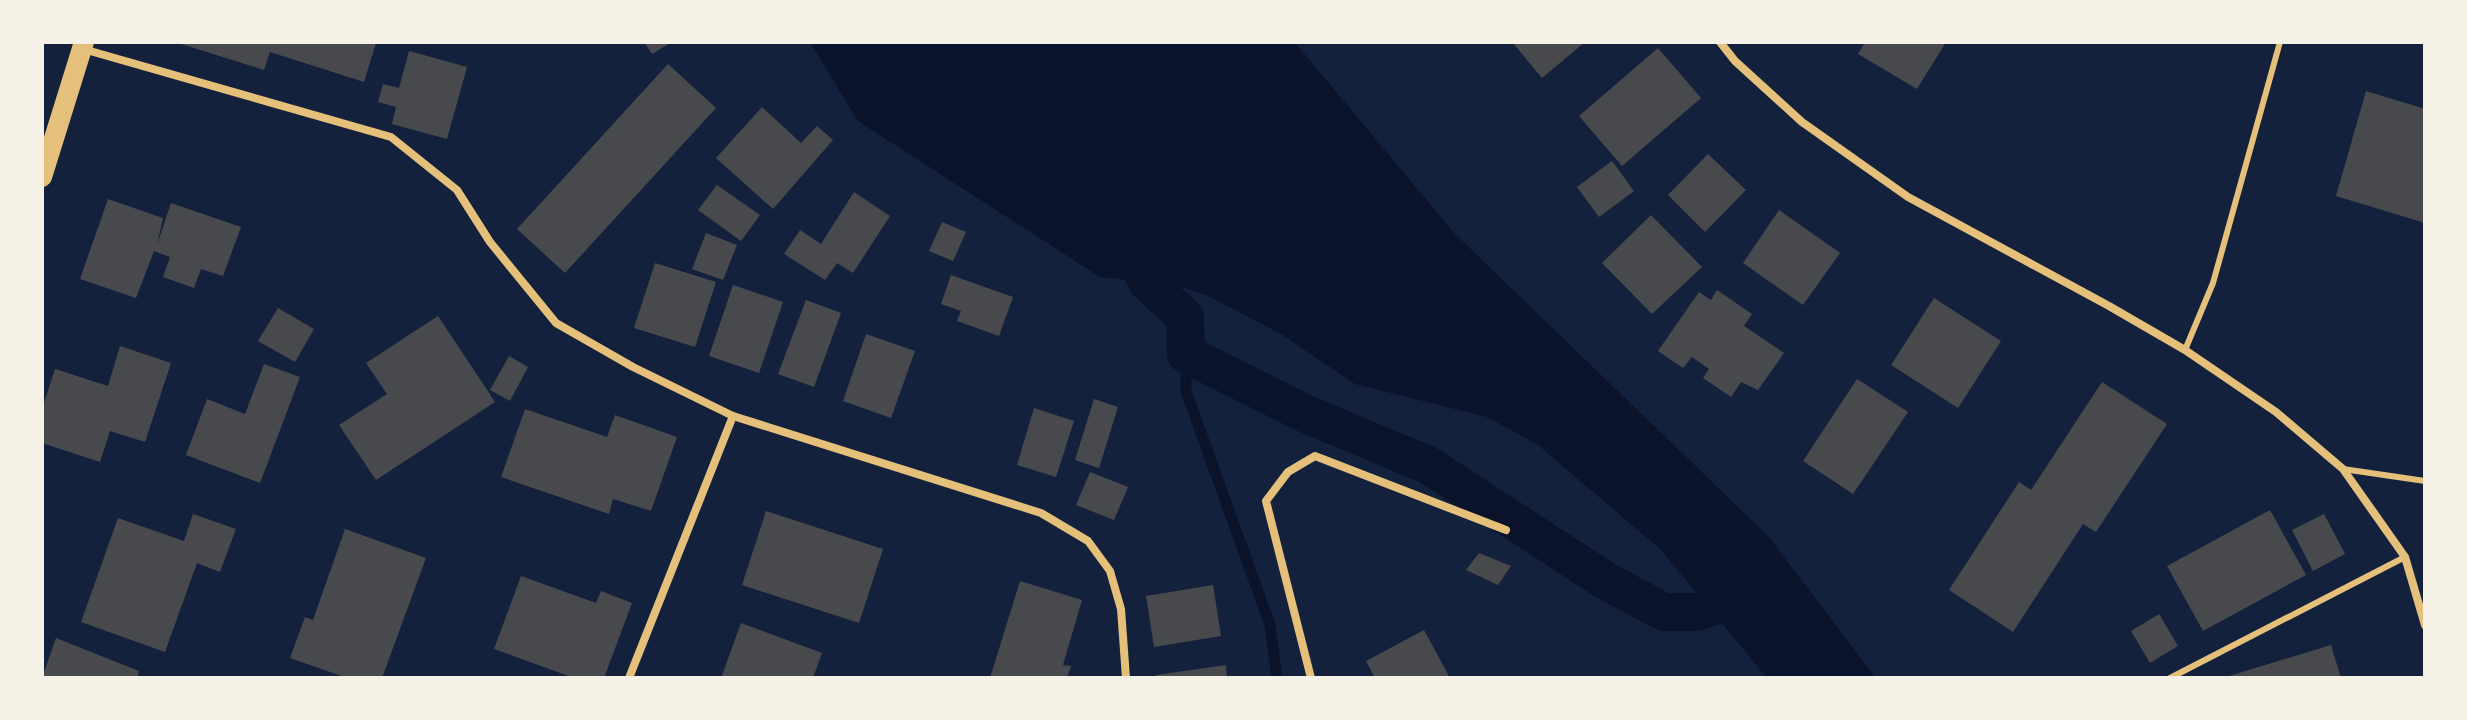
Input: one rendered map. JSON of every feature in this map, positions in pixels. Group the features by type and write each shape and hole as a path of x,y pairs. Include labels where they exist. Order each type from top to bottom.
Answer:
{"main road":[{"path":"42,177 83,46"}],"street":[{"path":"1720,42 1735,61 1802,122 1908,197 2185,350 2276,412 2343,469 2405,557 2425,625"},
{"path":"83,46 391,137 457,190 490,242 556,323 633,367 733,416 1041,513 1088,541 1110,571 1121,609 1126,678"},
{"path":"629,678 733,416"},
{"path":"1311,678 1266,501 1288,472 1315,456 1506,530"}],"lane":[{"path":"2185,350 2213,283 2280,42"},
{"path":"2343,469 2425,481"},
{"path":"2170,678 2405,557"}],"water":[{"path":"810,42 1289,42 1297,45 1455,234 1768,536 1876,678 1767,678 1661,550 1538,445 1487,417 1355,384 1281,334 1206,295 1176,285 1100,277 858,121"}],"building":[{"path":"175,42 376,43 364,82 270,52 264,70"},
{"path":"644,42 672,42 652,54"},
{"path":"1512,42 1585,42 1542,78"},
{"path":"1865,42 1946,42 1917,89 1858,54"},
{"path":"1658,48 1701,98 1622,166 1579,116"},
{"path":"409,51 467,67 447,139 392,124 396,107 378,102 383,84 399,88"},
{"path":"668,64 716,108 565,273 517,229"},
{"path":"2366,91 2425,109 2425,223 2336,196"},
{"path":"762,107 801,143 817,126 833,140 773,209 716,158"},
{"path":"1708,154 1746,190 1705,232 1668,195"},
{"path":"1612,161 1634,191 1599,217 1577,187"},
{"path":"717,185 760,215 741,241 698,210"},
{"path":"854,192 890,216 853,273 837,263 825,280 784,254 800,230 821,244"},
{"path":"108,199 163,218 157,245 171,203 241,227 223,276 201,269 194,288 163,277 170,257 154,251 136,298 80,279"},
{"path":"1779,210 1840,253 1803,305 1743,263"},
{"path":"1651,215 1702,267 1652,314 1602,263"},
{"path":"942,222 966,232 953,261 929,251"},
{"path":"706,233 737,245 723,280 692,269"},
{"path":"655,263 716,282 695,347 634,328"},
{"path":"951,275 1013,297 999,336 957,321 961,311 941,304"},
{"path":"733,285 783,302 759,373 709,356"},
{"path":"1717,290 1752,314 1744,326 1784,353 1758,390 1741,382 1731,397 1703,378 1709,369 1692,357 1683,368 1658,351 1699,292 1711,300"},
{"path":"1934,298 2001,341 1958,408 1891,365"},
{"path":"806,300 841,313 814,387 778,374"},
{"path":"278,308 314,329 295,362 258,341"},
{"path":"438,316 495,402 376,480 339,425 387,394 366,363"},
{"path":"866,334 915,351 891,418 843,401"},
{"path":"120,346 171,363 145,442 110,431 100,462 42,443 42,409 55,369 108,386"},
{"path":"509,356 528,367 510,401 490,390"},
{"path":"264,364 300,377 260,483 186,455 207,399 245,414"},
{"path":"1857,379 1908,412 1853,494 1803,461"},
{"path":"2102,382 2167,424 2096,532 2083,524 2013,632 1949,590 2019,482 2031,490"},
{"path":"1094,399 1118,407 1099,468 1075,460"},
{"path":"1034,408 1074,421 1056,477 1017,465"},
{"path":"525,409 607,437 615,415 677,437 651,511 613,499 609,514 501,477"},
{"path":"1090,472 1128,487 1114,520 1076,505"},
{"path":"2270,510 2306,575 2203,631 2167,566"},
{"path":"766,511 883,549 859,623 742,585"},
{"path":"193,514 236,529 220,572 197,563 165,652 81,622 118,518 184,541"},
{"path":"2324,514 2345,554 2313,571 2292,530"},
{"path":"345,529 426,558 382,678 347,678 290,658 305,617 313,620"},
{"path":"1479,553 1511,566 1498,585 1466,570"},
{"path":"521,576 596,603 601,591 632,603 604,678 574,678 494,649"},
{"path":"1020,581 1082,600 1063,665 1071,666 1067,678 990,678"},
{"path":"1213,585 1221,636 1154,647 1146,596"},
{"path":"2159,614 2178,646 2150,663 2131,631"},
{"path":"741,623 822,653 813,678 721,678"},
{"path":"1424,630 1450,678 1375,678 1366,661"},
{"path":"56,638 139,671 137,678 42,678"},
{"path":"2331,645 2341,678 2226,678 2226,677"},
{"path":"1226,665 1227,678 1157,678 1156,675"}],"waterway":[{"path":"1125,234 1147,282 1185,317 1186,354 1306,414 1428,465 1606,581 1664,612 1697,612 1724,603"},
{"path":"1186,354 1186,391 1270,625 1277,678"}]}
